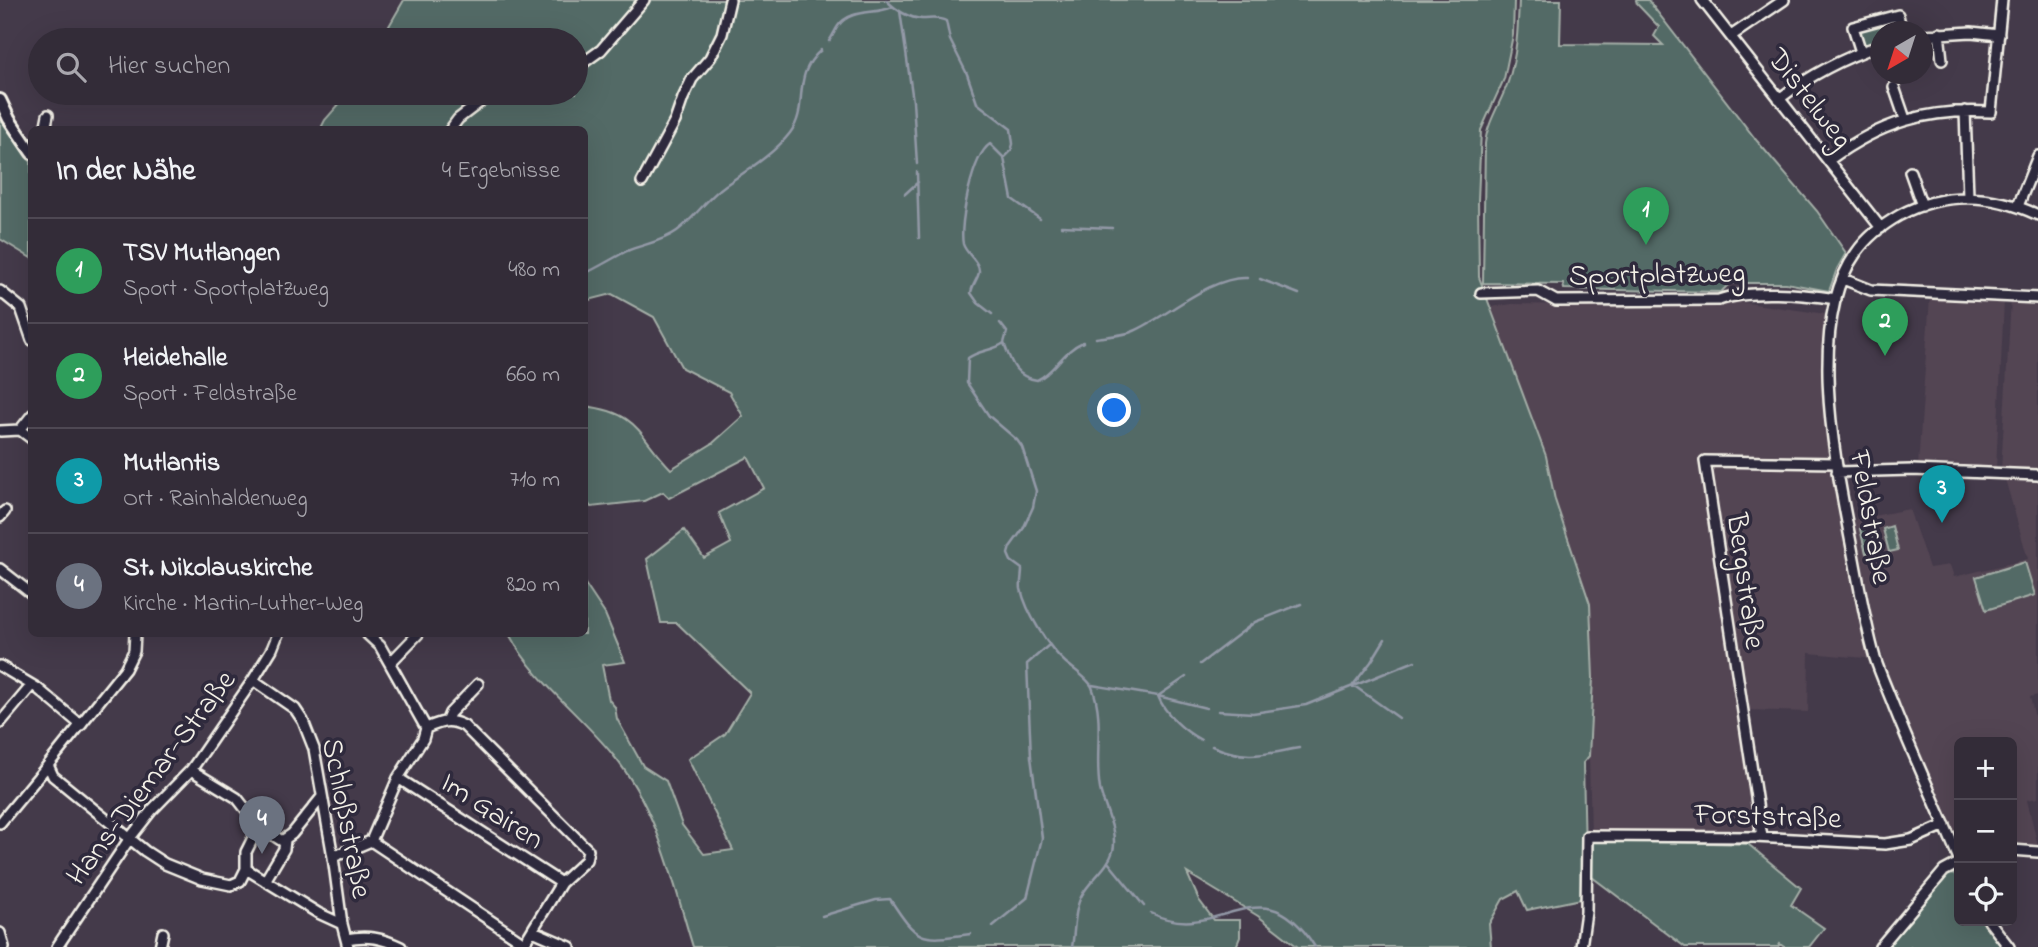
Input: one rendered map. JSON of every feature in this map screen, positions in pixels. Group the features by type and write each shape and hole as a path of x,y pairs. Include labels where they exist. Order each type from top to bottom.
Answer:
{"street":[{"path":"588,59 601,50 644,0"},
{"path":"642,182 675,121 692,79 710,58 722,34 730,0"},
{"name":"Distelweg","path":"1702,0 1881,228"},
{"path":"1829,160 1860,139 1905,119 1965,111 1991,112 2002,0"},
{"path":"1731,36 1779,1"},
{"path":"1876,21 1898,15 1899,21"},
{"path":"1861,52 1853,27 1870,22"},
{"path":"1933,34 1971,32 1998,35"},
{"path":"1939,33 1942,60"},
{"path":"1779,99 1827,67 1870,49"},
{"path":"1895,87 1905,119"},
{"path":"0,100 28,147"},
{"path":"453,126 476,105"},
{"path":"1965,111 1968,197"},
{"path":"46,126 48,115"},
{"path":"2018,206 2038,156"},
{"path":"1910,172 1922,206"},
{"name":"Feldstraße","path":"1954,848 1876,659 1863,607 1837,468 1828,384 1829,342 1836,299 1843,279 1857,252 1881,228 1922,206 1968,197 1994,199 2038,215"},
{"path":"1843,279 1871,290 2038,298"},
{"path":"0,291 21,308 28,325"},
{"name":"Sportplatzweg","path":"1481,293 1538,291 1556,301 1720,300 1733,295 1808,295 1836,299"},
{"path":"20,430 28,420"},
{"path":"0,431 20,430 28,436"},
{"name":"Bergstraße","path":"1762,837 1705,461 1837,468"},
{"path":"1837,468 2038,475"},
{"path":"0,569 28,591"},
{"path":"0,823 129,662 134,651 135,637"},
{"name":"Hans-Diemar-Straße","path":"58,946 130,838 152,810 191,770 253,680 278,637"},
{"path":"333,857 371,841 398,778 423,739 426,728 380,646 370,637"},
{"path":"390,663 415,637"},
{"path":"0,666 32,685 81,724"},
{"name":"Schloßstraße","path":"253,680 295,709 314,749 347,943"},
{"path":"447,720 450,713 478,684"},
{"path":"0,723 32,685"},
{"path":"371,841 523,945 561,883 586,860 588,850 471,732 455,721 447,720 426,728"},
{"path":"48,765 53,776 64,787 145,851 165,864 202,879 235,885 240,881 246,869 246,852 259,826"},
{"path":"191,770 237,798 259,826 282,841 285,840"},
{"name":"Im Gairen","path":"398,778 561,883"},
{"path":"265,881 285,849 285,840 321,798"},
{"name":"Forststraße","path":"1581,947 1586,912 1587,836 1762,837 1885,844 1911,840 1945,825"},
{"path":"2017,850 2038,852"},
{"path":"1881,947 1944,871 1956,863"},
{"path":"246,869 318,913 342,924"},
{"path":"1993,926 2009,947"},
{"path":"533,931 570,947"},
{"path":"0,933 4,947"},
{"path":"160,947 163,933"},
{"path":"347,943 363,936 381,938 401,947"}],"shaded area":[{"path":"1930,297 2004,300 1996,469 1918,466"},
{"path":"2011,300 2038,302 2038,472 2001,470"},
{"path":"1740,302 1826,314 1833,425 1876,659 1809,653 1808,712 1745,710 1757,833 1591,832 1589,756 1593,677 1590,604 1555,500 1546,456 1491,307 1512,304 1634,306"},
{"path":"2005,479 2038,480 2038,695 2030,697 2038,730 2038,798 2027,800 2038,846 2017,847 2017,737 1954,737 1954,834 1894,695 1865,595 1853,520 1909,509 1929,568 1950,565 1954,577 2028,559"}],"green space":[{"path":"404,0 1514,0 1513,35 1504,79 1481,130 1479,277 1546,456 1555,500 1590,604 1593,678 1589,756 1583,763 1586,898 1527,910 1518,891 1503,899 1489,924 1491,947 1298,947 1258,916 1187,873 1199,900 1214,920 1240,920 1240,937 1236,947 693,947 653,822 629,776 600,740 531,667 511,637 588,637 588,588 605,614 625,662 602,665 609,700 615,707 617,719 643,766 666,781 682,825 704,854 733,850 688,759 725,734 750,693 677,623 661,623 647,559 684,530 704,558 731,543 719,513 764,488 748,457 669,498 663,492 644,501 591,507 588,503 588,406 603,409 627,420 671,469 713,443 743,416 729,392 682,368 654,317 612,294 588,300 588,126 322,126 338,105 588,105 588,28 388,28"},
{"path":"1519,0 1561,0 1560,44 1663,45 1654,36 1659,27 1636,0 1648,0 1757,141 1817,211 1846,253 1829,291 1786,283 1730,283 1721,292 1564,289 1563,284 1483,283 1485,144 1488,128 1511,72"},
{"path":"1870,26 1870,45 1863,47 1858,30"},
{"path":"0,115 28,158 28,256 0,239"},
{"path":"1892,526 1898,550 1889,552 1883,529"},
{"path":"1869,527 1876,551 1866,553 1860,529"},
{"path":"2025,562 2035,595 1986,610 1976,577"},
{"path":"1596,840 1748,844 1801,888 1791,905 1824,928 1809,947 1784,947 1780,944 1778,947 1685,947 1588,874 1590,845"},
{"path":"1947,874 1954,875 1954,926 1987,926 2002,947 1887,947"}],"waterway":[{"path":"886,0 912,17 946,21 950,40 967,74 977,103 1011,129 1011,151 1004,158 990,144 978,162 968,191 963,222 963,244 979,268 971,293 978,303 992,314"},
{"path":"829,41 843,20 856,14 892,7"},
{"path":"900,11 913,101 917,164"},
{"path":"588,272 627,251 671,235 717,192 776,148 796,123 806,71 821,50"},
{"path":"1004,158 1012,199 1040,219"},
{"path":"917,172 919,238"},
{"path":"905,194 918,182"},
{"path":"1061,226 1112,228"},
{"path":"1096,338 1134,331 1218,283 1247,278"},
{"path":"1260,279 1299,294"},
{"path":"1000,323 1007,332 1004,343 968,358 967,383 989,416 1022,447 1036,491 1033,507 1008,554 1011,561 1022,569 1021,589 1038,628 1058,656 1092,687 1099,725 1098,776 1114,836 1111,857 1079,901 1072,947"},
{"path":"1004,343 1019,372 1037,380 1083,342"},
{"path":"1200,664 1255,622 1301,604"},
{"path":"1385,639 1353,685 1399,718"},
{"path":"993,926 1027,898 1042,838 1031,757 1027,664 1049,645"},
{"path":"1218,711 1253,713 1306,705 1415,661"},
{"path":"1186,677 1158,696 1176,721 1201,740"},
{"path":"1092,685 1158,696 1206,708"},
{"path":"1212,746 1246,755 1299,748"},
{"path":"1108,862 1144,906"},
{"path":"822,916 876,900 890,899 907,924 922,935 941,938 971,934"},
{"path":"1151,913 1175,921 1198,921 1258,907 1277,910 1296,922 1315,947"}],"place":[{"name":"TSV Mutlangen","path":"1646,245"},
{"name":"Heidehalle","path":"1885,356"},
{"name":"Mutlantis","path":"1942,523"},
{"name":"St. Nikolauskirche","path":"262,854"}]}
